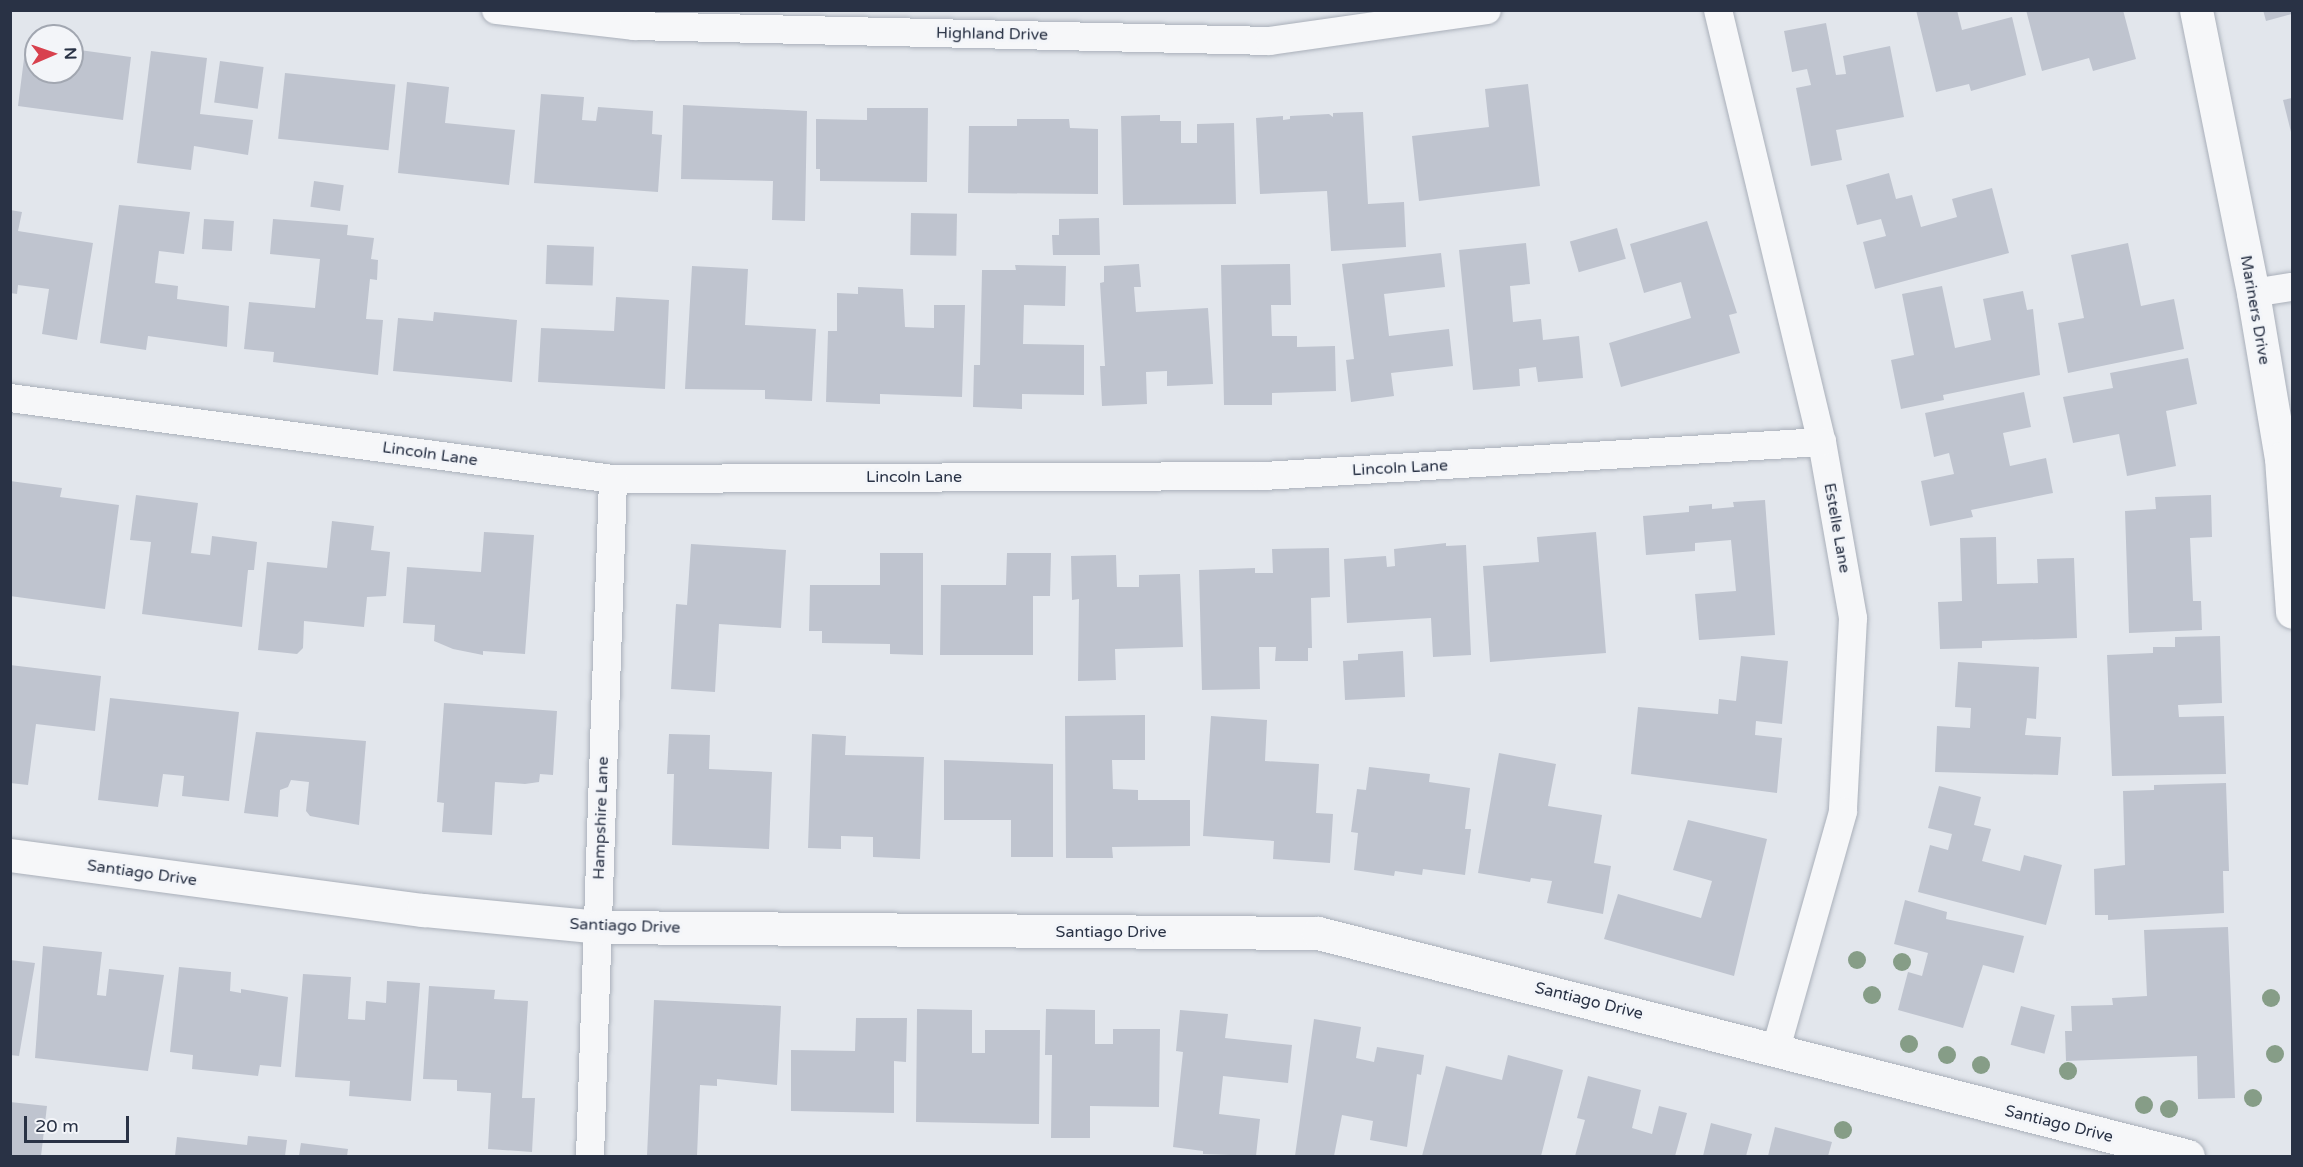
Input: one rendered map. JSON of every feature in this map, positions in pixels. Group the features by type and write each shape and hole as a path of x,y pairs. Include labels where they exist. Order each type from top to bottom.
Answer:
{"street":[{"name":"Highland Drive","path":"496,10 634,26 1270,41 1486,10"},
{"name":"Estelle Lane","path":"1718,10 1822,442 1854,618 1843,812 1776,1048"},
{"name":"Mariners Drive","path":"2196,10 2253,293 2281,458 2292,612"},
{"path":"2253,293 2292,287"},
{"name":"Lincoln Lane","path":"10,398 613,479 1264,476 1822,442"},
{"name":"Hampshire Lane","path":"590,1156 613,479"},
{"name":"Santiago Drive","path":"10,855 423,910 598,927 1318,933 1776,1048 2188,1156"}],"building":[{"path":"1916,10 1957,10 1962,30 2012,17 2026,75 1971,91 1969,84 1936,92"},
{"path":"2026,10 2123,10 2136,59 2093,71 2089,58 2042,71"},
{"path":"2263,10 2292,10 2292,14 2266,21"},
{"path":"1826,23 1836,75 1846,74 1843,56 1890,46 1904,117 1836,130 1842,160 1811,166 1796,88 1811,85 1807,69 1792,72 1784,31"},
{"path":"84,51 131,57 123,120 18,106 24,59 24,84 84,84"},
{"path":"151,51 207,58 200,114 253,120 248,155 194,146 191,170 137,163"},
{"path":"220,61 264,67 258,109 214,103"},
{"path":"285,73 395,85 388,150 278,139"},
{"path":"407,82 449,87 445,123 515,130 509,185 398,173"},
{"path":"1528,84 1540,186 1419,201 1412,136 1489,127 1485,89"},
{"path":"541,94 584,97 582,120 596,121 598,107 653,111 652,134 662,135 658,192 534,183"},
{"path":"2292,98 2292,136 2283,100"},
{"path":"683,105 807,111 805,221 772,220 773,181 681,179"},
{"path":"867,108 928,108 927,182 820,181 820,169 816,169 816,119 867,120"},
{"path":"1363,112 1368,204 1404,202 1406,247 1331,251 1327,191 1260,194 1256,118 1283,116 1283,120 1290,119 1290,116 1329,114 1333,117 1333,113"},
{"path":"1160,115 1160,121 1181,121 1181,143 1197,143 1197,124 1234,123 1236,204 1123,205 1121,116"},
{"path":"1017,119 1069,119 1070,128 1098,129 1098,194 968,193 969,126 1017,126"},
{"path":"1889,173 1896,199 1912,195 1921,227 1957,217 1952,199 1992,188 2009,253 1875,289 1863,242 1886,236 1881,219 1857,225 1846,185"},
{"path":"314,181 344,185 340,211 310,207"},
{"path":"119,205 190,212 184,254 159,251 155,283 178,286 177,299 229,306 227,347 148,336 146,350 100,343"},
{"path":"10,210 22,212 18,231 93,243 77,340 42,334 49,289 18,285 17,294 10,293"},
{"path":"911,213 957,214 956,256 910,255"},
{"path":"1099,218 1100,255 1053,255 1052,235 1059,235 1059,219"},
{"path":"204,219 234,221 232,251 202,249"},
{"path":"273,219 348,225 347,235 374,238 371,259 378,260 377,280 370,279 366,319 383,320 378,375 273,362 274,352 244,349 249,302 315,308 320,259 270,254"},
{"path":"1707,221 1737,313 1729,315 1740,353 1621,387 1609,343 1691,318 1681,282 1644,293 1630,244"},
{"path":"1617,228 1626,259 1579,272 1570,242"},
{"path":"1526,243 1530,284 1510,286 1513,322 1541,319 1543,340 1579,336 1583,378 1538,382 1536,367 1519,369 1520,386 1473,390 1459,250"},
{"path":"2128,243 2141,306 2174,299 2184,349 2068,373 2058,323 2084,318 2071,255"},
{"path":"547,245 594,247 593,286 546,284"},
{"path":"1441,253 1445,287 1384,294 1389,336 1449,329 1453,366 1391,373 1394,396 1351,402 1346,360 1354,359 1342,264"},
{"path":"1139,264 1141,287 1134,287 1136,312 1208,308 1213,384 1167,386 1167,371 1146,372 1147,404 1102,406 1100,366 1105,366 1100,283 1104,282 1104,266"},
{"path":"1290,264 1291,305 1271,305 1272,336 1297,336 1297,347 1335,346 1336,391 1272,393 1272,405 1224,405 1221,265"},
{"path":"1015,265 1066,266 1065,306 1024,305 1023,344 1084,345 1084,395 1022,394 1022,409 973,407 974,365 980,365 982,270 1016,270"},
{"path":"692,266 748,269 745,325 816,329 812,401 765,399 765,390 685,389"},
{"path":"1942,286 1955,348 1991,340 1983,299 2023,291 2027,310 2033,309 2040,375 1943,395 1944,400 1901,409 1891,360 1914,355 1902,294"},
{"path":"858,287 903,289 905,327 934,328 934,305 965,305 962,397 880,394 880,404 826,402 828,331 837,331 837,293 858,294"},
{"path":"616,297 669,300 665,389 538,382 541,328 614,331"},
{"path":"434,312 517,320 512,382 393,371 398,318 433,321"},
{"path":"2188,358 2197,404 2166,411 2176,466 2127,476 2119,434 2073,443 2063,397 2113,388 2110,373"},
{"path":"2024,392 2031,427 2003,433 2010,466 2046,458 2053,493 1971,510 1973,517 1930,526 1921,481 1954,474 1949,453 1934,457 1925,413"},
{"path":"10,481 62,488 60,497 119,505 105,609 10,596"},
{"path":"136,495 198,503 191,553 210,555 212,536 257,542 254,570 248,570 242,627 142,614 151,542 130,540"},
{"path":"2211,495 2212,537 2190,538 2193,601 2201,601 2202,630 2129,633 2125,511 2156,509 2155,497"},
{"path":"1765,500 1775,635 1699,640 1695,594 1736,591 1731,540 1695,543 1695,551 1646,555 1643,516 1689,512 1689,506 1712,504 1712,509 1734,507 1733,502"},
{"path":"332,521 374,526 371,550 390,552 386,596 367,597 364,627 304,621 303,648 297,654 258,650 267,562 327,568"},
{"path":"484,532 534,535 525,654 483,651 483,655 453,649 434,641 435,625 403,623 407,567 481,572"},
{"path":"1596,532 1606,653 1490,662 1483,566 1539,562 1537,537"},
{"path":"1996,537 1997,584 2038,583 2037,559 2074,558 2077,638 1982,641 1982,648 1940,649 1938,602 1962,601 1960,538"},
{"path":"1446,543 1446,546 1466,545 1471,655 1433,657 1431,618 1347,623 1344,559 1386,556 1387,567 1395,566 1394,549"},
{"path":"691,544 786,550 781,628 719,624 715,692 671,689 676,604 687,605"},
{"path":"1329,548 1330,597 1311,598 1312,648 1308,648 1308,661 1275,661 1276,647 1259,647 1260,689 1202,690 1199,570 1255,568 1255,573 1273,573 1272,549"},
{"path":"880,553 923,553 923,655 890,654 890,644 822,643 822,631 809,631 810,585 880,585"},
{"path":"1007,553 1051,553 1050,596 1033,596 1033,655 940,655 941,585 1006,585"},
{"path":"1116,555 1117,587 1139,587 1139,575 1180,574 1183,647 1115,649 1116,680 1078,681 1079,599 1072,600 1071,556"},
{"path":"2220,636 2222,703 2178,705 2179,717 2224,716 2226,774 2112,776 2107,655 2153,653 2153,647 2175,647 2175,637"},
{"path":"1403,651 1405,697 1345,700 1343,661 1358,660 1358,654"},
{"path":"1741,656 1788,661 1782,724 1756,721 1755,735 1782,738 1777,793 1631,774 1638,707 1718,714 1719,699 1736,701"},
{"path":"1958,662 2039,667 2036,719 2027,718 2025,735 2061,737 2058,775 1935,772 1937,726 1970,728 1971,708 1955,707"},
{"path":"10,665 101,676 95,731 36,724 28,785 10,783"},
{"path":"110,698 239,712 229,801 182,796 184,776 163,774 158,807 98,800"},
{"path":"444,703 557,711 553,775 540,774 539,782 525,784 495,782 492,835 442,832 444,803 437,802"},
{"path":"1145,715 1145,760 1112,760 1113,789 1138,790 1138,800 1190,800 1190,846 1112,847 1113,858 1066,858 1065,716"},
{"path":"1211,716 1267,720 1265,761 1319,764 1316,813 1333,814 1330,863 1273,859 1274,841 1203,836"},
{"path":"256,732 366,741 359,825 310,816 306,811 309,782 291,780 288,787 280,790 278,817 244,813"},
{"path":"669,734 710,735 709,769 772,772 769,849 672,845 674,774 667,774"},
{"path":"812,734 846,736 845,755 924,757 920,859 873,857 873,837 841,836 841,849 808,848"},
{"path":"1499,753 1556,764 1548,806 1602,815 1594,863 1611,866 1603,914 1547,903 1552,881 1531,878 1530,882 1478,873"},
{"path":"944,760 1053,764 1053,857 1011,857 1011,820 944,820"},
{"path":"1369,767 1430,774 1429,782 1470,788 1465,829 1471,829 1465,875 1423,869 1422,875 1395,871 1394,876 1354,870 1358,833 1351,832 1357,789 1366,790"},
{"path":"2226,783 2229,871 2223,871 2224,913 2108,920 2108,915 2095,915 2094,869 2125,865 2123,791 2154,790 2154,785"},
{"path":"1939,786 1981,797 1974,825 1991,829 1982,861 2020,871 2024,855 2062,865 2046,925 1918,892 1930,845 1948,850 1952,834 1928,828"},
{"path":"1688,820 1767,839 1734,976 1604,939 1618,894 1701,918 1712,881 1673,870"},
{"path":"1905,900 1947,912 1946,919 2024,936 2014,973 1983,965 1963,1028 1898,1010 1908,972 1922,976 1928,953 1894,944"},
{"path":"2228,927 2235,1098 2198,1099 2197,1056 2066,1061 2065,1031 2072,1031 2071,1006 2113,1005 2112,998 2147,996 2144,930"},
{"path":"43,946 102,952 97,995 106,996 109,969 164,975 148,1071 35,1058"},
{"path":"10,960 35,963 19,1056 10,1055"},
{"path":"179,967 231,972 230,991 241,993 241,989 288,997 281,1067 260,1065 258,1076 192,1069 193,1055 170,1052"},
{"path":"303,974 351,977 348,1019 365,1020 366,1001 386,1003 387,981 420,983 411,1101 349,1096 350,1081 295,1077"},
{"path":"429,986 495,990 494,999 528,1001 522,1098 535,1098 532,1152 488,1149 491,1093 457,1091 457,1080 423,1079"},
{"path":"654,1000 781,1006 777,1085 717,1079 717,1086 700,1085 697,1156 647,1156"},
{"path":"2021,1006 2055,1015 2044,1054 2011,1045"},
{"path":"917,1009 972,1010 972,1053 985,1053 985,1030 1040,1030 1039,1124 916,1122"},
{"path":"1046,1009 1095,1010 1095,1044 1113,1044 1113,1029 1160,1029 1159,1107 1090,1106 1090,1138 1051,1138 1052,1055 1045,1055"},
{"path":"1180,1010 1228,1014 1225,1038 1292,1045 1288,1083 1223,1076 1219,1114 1260,1119 1256,1156 1203,1154 1203,1151 1173,1147 1183,1052 1176,1051"},
{"path":"856,1018 907,1018 906,1062 894,1061 894,1113 791,1111 791,1050 855,1051"},
{"path":"1314,1019 1361,1027 1356,1058 1374,1062 1377,1047 1424,1055 1421,1075 1417,1074 1407,1147 1370,1140 1373,1121 1342,1115 1334,1156 1295,1156"},
{"path":"1508,1055 1563,1070 1541,1156 1422,1156 1446,1066 1502,1080"},
{"path":"1588,1076 1641,1090 1632,1128 1652,1134 1659,1106 1687,1113 1675,1156 1575,1156 1585,1120 1577,1118"},
{"path":"10,1102 47,1106 41,1156 10,1156"},
{"path":"1711,1123 1752,1134 1746,1156 1703,1156"},
{"path":"1775,1127 1832,1142 1828,1156 1768,1156"},
{"path":"248,1136 287,1140 285,1156 175,1156 177,1137 247,1145"},
{"path":"301,1143 348,1149 347,1156 299,1156"}]}
